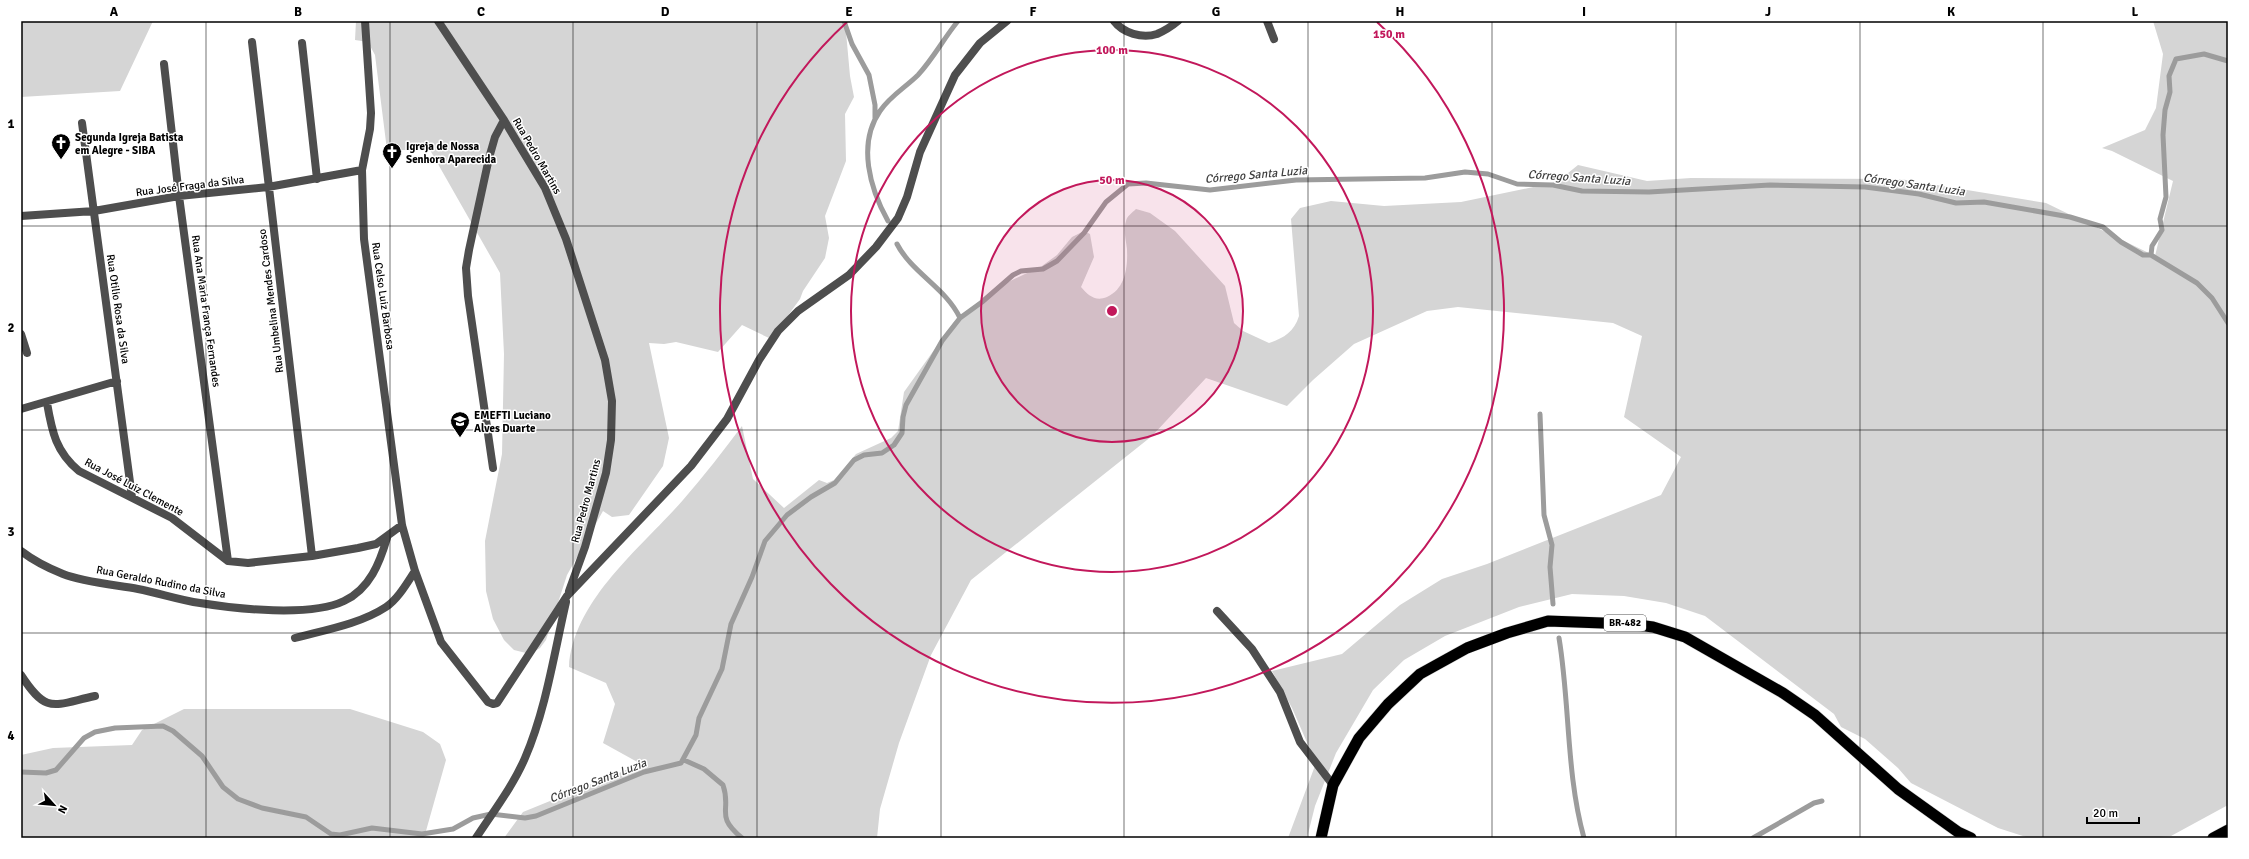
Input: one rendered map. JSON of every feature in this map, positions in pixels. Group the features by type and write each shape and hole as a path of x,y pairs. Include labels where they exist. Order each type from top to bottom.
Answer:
{"highway":[{"name":"BR-482","path":"1321,838 1333,785 1359,738 1388,704 1420,674 1461,652 1507,633 1548,621 1630,624 1653,627 1685,637 1783,693 1815,715 1898,789 1958,832 1971,838"},
{"path":"2213,838 2228,830"}],"street":[{"name":"Rua Celso Luiz Barbosa","path":"365,21 371,112 370,130 362,170 364,239 402,525 415,571 441,642 488,702 493,704 497,703 567,596"},
{"name":"Rua Pedro Martins","path":"438,21 504,120 545,188 566,239 606,360 612,401 611,440 606,473 585,547 567,596 537,727 524,759 499,803 476,838"},
{"path":"567,596 691,466 733,410 760,360 778,331 798,311 849,275 876,247 898,218 907,197 920,152 954,75 980,43 1007,21"},
{"path":"1114,21 1119,28 1140,35 1156,35 1178,21"},
{"path":"1267,21 1274,39"},
{"name":"Rua Umbelina Mendes Cardoso","path":"252,42 312,556"},
{"path":"302,43 317,179"},
{"name":"Rua Ana Maria França Fernandes","path":"164,64 179,196 228,561"},
{"path":"493,468 468,296 466,268 489,158 495,136 504,120"},
{"name":"Rua Otilio Rosa da Silva","path":"82,124 132,497"},
{"name":"Rua José Fraga da Silva","path":"21,216 94,211 179,196 268,188 362,170"},
{"path":"21,334 27,353"},
{"path":"21,409 47,403 117,381"},
{"name":"Rua José Luiz Clemente","path":"47,403 52,431 67,461 79,471 172,518 228,561"},
{"path":"228,561 248,563 312,556 358,548 376,544 387,538 402,525"},
{"name":"Rua Geraldo Rudino da Silva","path":"21,551 36,562 65,575 148,590 199,603 242,608 303,610 326,607 345,601 356,592 372,576 380,560 387,538"},
{"path":"295,638 341,626 387,607 398,596 415,571"},
{"path":"1217,611 1252,649 1280,692 1300,742 1333,785"},
{"path":"21,676 34,696 44,703 55,705 95,696"}],"shaded area":[{"path":"21,21 153,21 120,91 21,97"},
{"path":"356,21 845,21 850,76 854,97 845,114 846,161 825,216 829,238 825,258 803,291 800,299 781,325 769,338 742,325 718,352 676,342 664,344 649,343 669,438 663,466 629,515 612,517 603,511 567,575 546,640 540,648 530,654 514,650 504,640 493,619 486,591 485,541 502,454 504,354 500,273 430,150 387,150 375,55 368,42 355,40"},
{"path":"2153,21 2228,21 2228,805 2171,836 2146,838 2026,837 1998,828 1911,783 1898,768 1865,739 1841,727 1834,714 1705,616 1666,603 1624,596 1572,594 1519,607 1445,636 1404,660 1373,690 1336,753 1315,806 1307,838 1288,838 1316,763 1292,708 1272,671 1342,654 1400,605 1442,579 1487,564 1661,495 1681,457 1624,417 1642,336 1613,323 1458,307 1427,311 1354,344 1313,380 1287,406 1206,378 1152,436 971,580 931,655 899,743 880,809 877,838 504,838 523,812 641,764 603,743 615,704 606,683 569,667 573,643 583,619 596,597 612,576 683,500 742,426 753,479 784,508 819,480 827,483 834,480 856,454 891,438 898,431 904,392 954,322 1004,284 1042,266 1057,255 1072,237 1084,231 1090,234 1094,257 1081,287 1092,297 1099,299 1107,297 1118,289 1122,283 1127,263 1125,224 1127,218 1136,209 1150,213 1175,231 1225,286 1234,323 1243,331 1269,343 1288,334 1297,322 1299,316 1291,219 1300,208 1331,201 1384,206 1461,202 1557,182 1578,165 1647,181 1691,178 1900,179 2046,203 2155,256 2173,181 2112,151 2102,148 2145,130 2156,108 2163,54"},
{"path":"184,709 350,709 423,732 440,744 446,760 424,838 21,838 21,755 53,748 132,745 142,730"}],"waterway":[{"path":"844,21 852,44 869,75 875,105 875,119"},
{"path":"888,221 871,181 868,152 869,138 873,124 880,111 888,101 923,69 958,21"},
{"path":"2151,255 2152,246 2162,230 2160,219 2166,197 2163,135 2165,110 2170,92 2169,76 2176,59 2204,54 2228,61"},
{"name":"Córrego Santa Luzia","path":"21,772 46,773 56,770 84,738 95,732 115,728 163,726 173,731 202,756 223,787 238,799 262,808 306,817 331,834 340,835 372,828 422,834 453,829 473,818 491,814 525,818 536,816 644,772 681,763 696,735 699,718 722,669 731,624 752,577 765,541 787,515 811,497 835,483 854,460 864,455 882,453 894,445 902,433 903,417 906,405 942,341 960,318 982,302 1013,275 1021,271 1043,269 1057,261 1084,233 1106,202 1128,184 1146,183 1210,190 1296,180 1425,178 1465,172 1488,174 1517,184 1553,185 1582,191 1649,192 1770,185 1865,187 1919,194 1956,203 1984,202 2070,217 2103,227 2121,242 2143,255 2151,255"},
{"path":"897,244 911,264 938,289 954,307 960,318"},
{"path":"2151,255 2197,283 2212,298 2228,323"},
{"path":"1540,414 1544,515 1552,545 1550,567 1553,604"},
{"path":"1559,638 1574,789 1584,838"},
{"path":"684,760 704,769 723,785 726,801 725,813 728,824 742,838"},
{"path":"1753,838 1814,803 1822,801"}],"place":[{"name":"Segunda Igreja Batista em Alegre - SIBA","path":"61,160"},
{"name":"Igreja de Nossa Senhora Aparecida","path":"392,169"},
{"name":"EMEFTI Luciano Alves Duarte","path":"460,438"}]}
